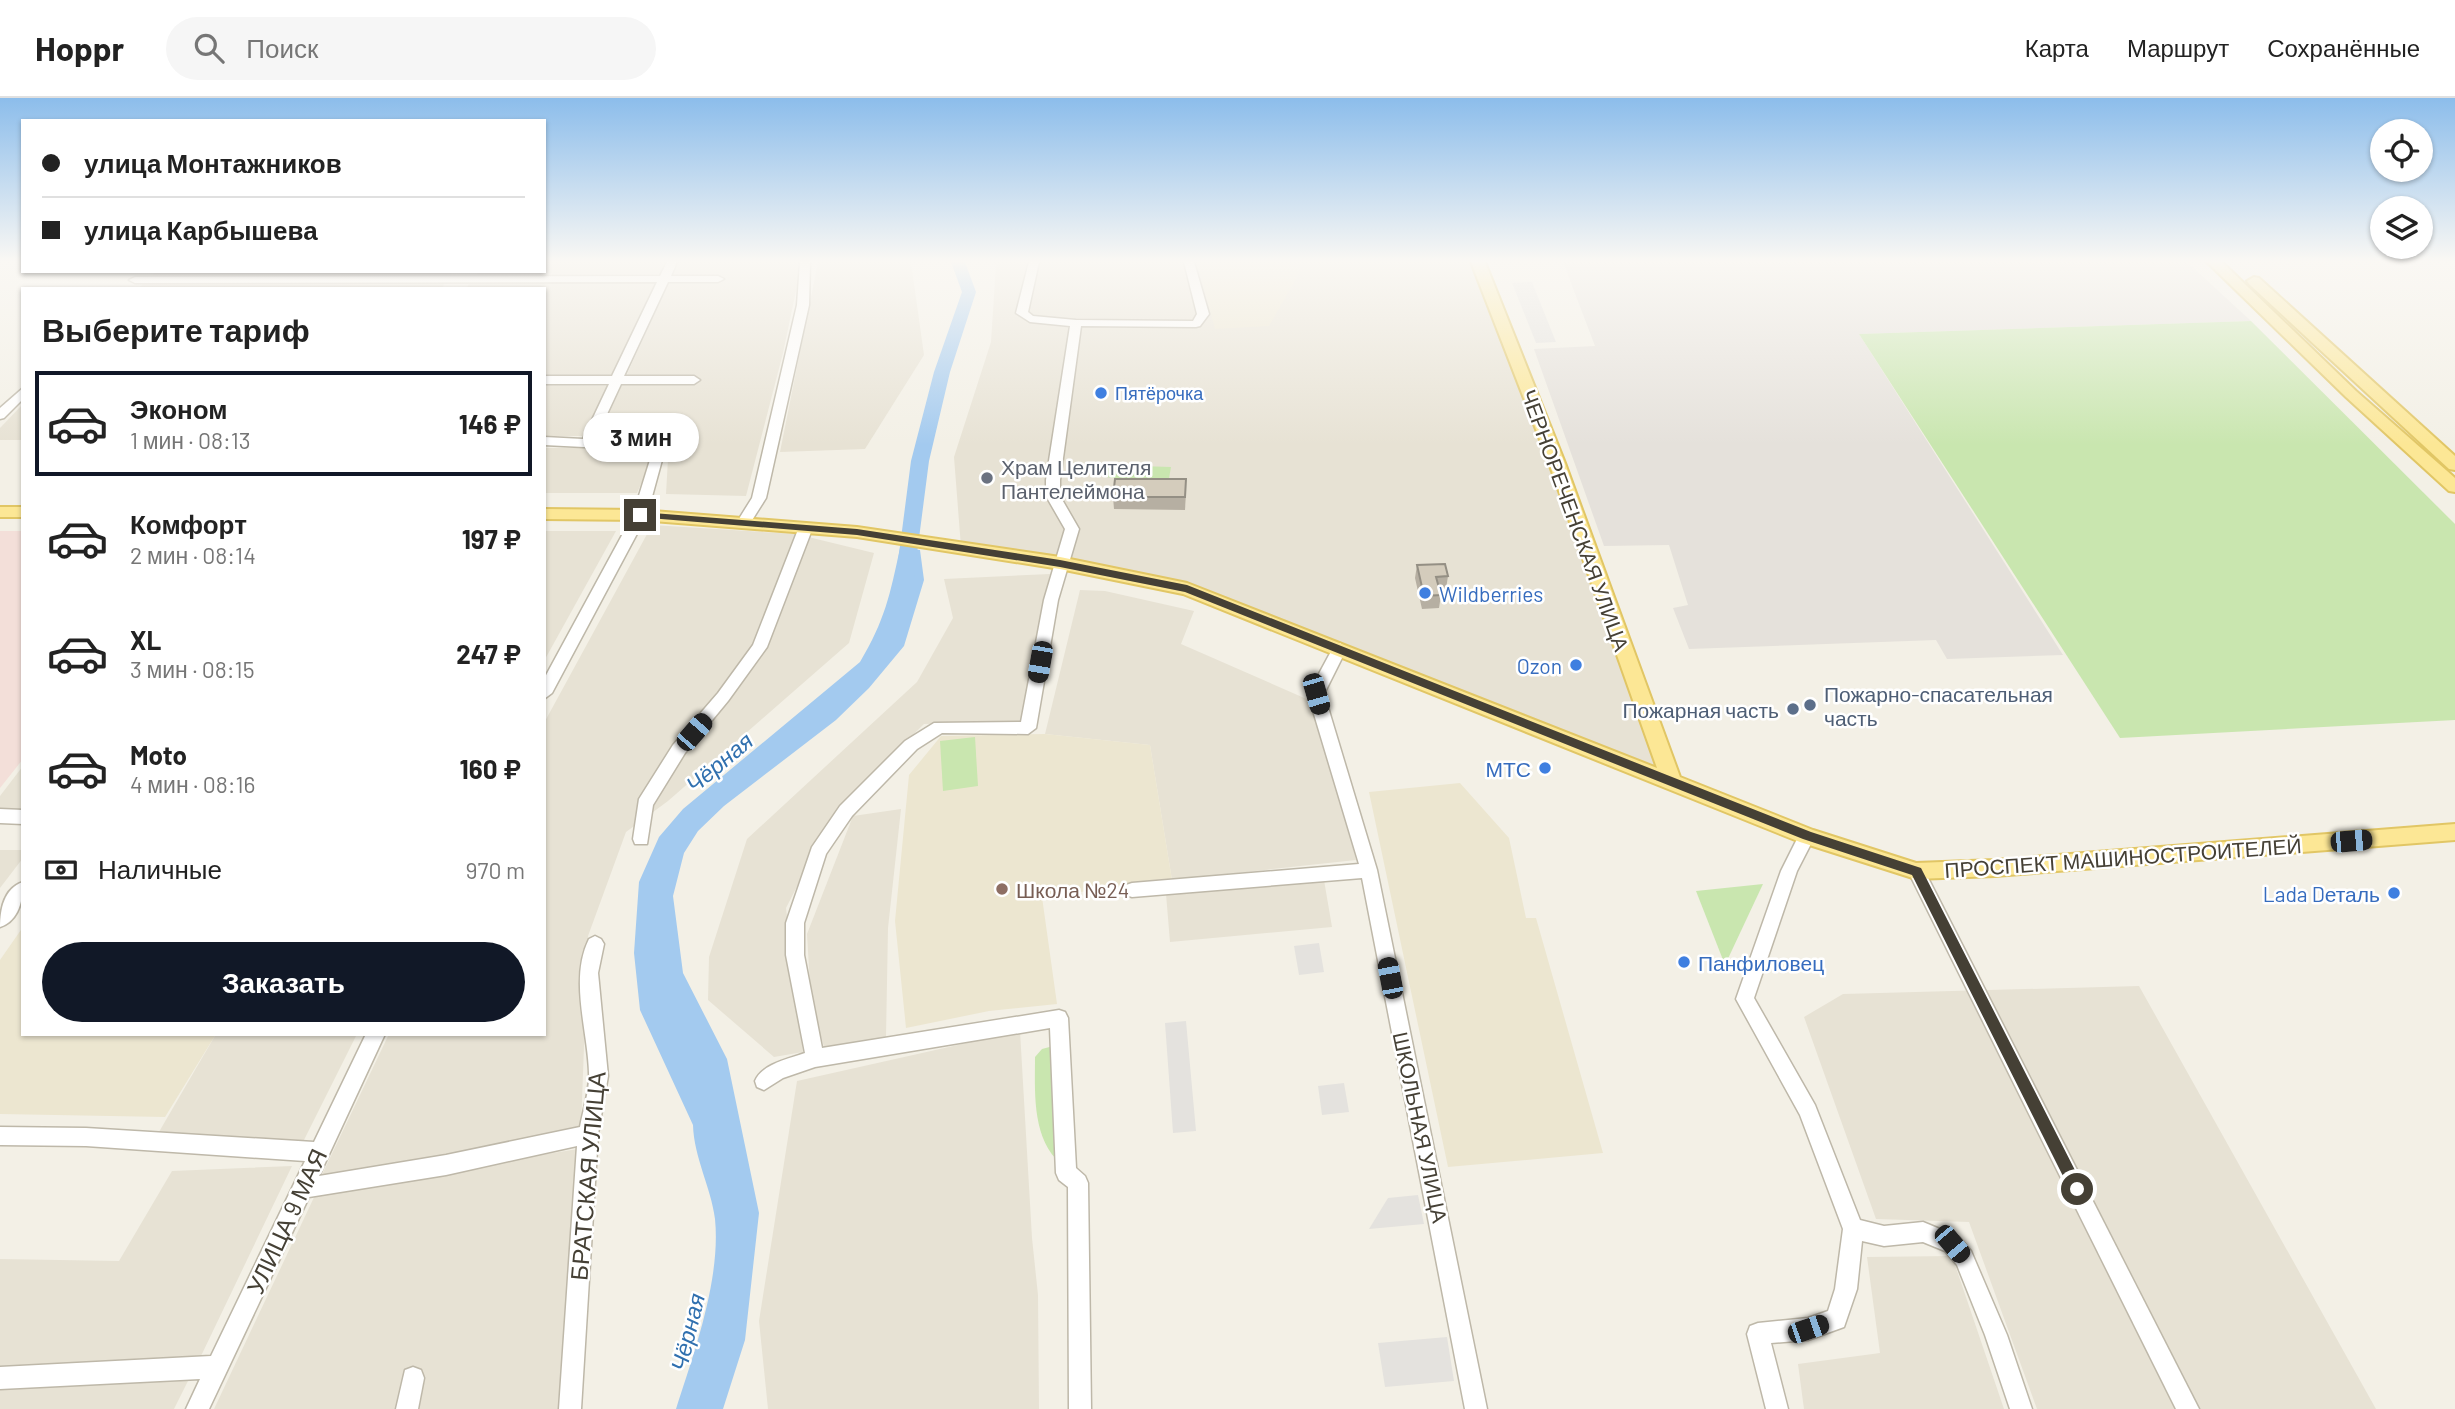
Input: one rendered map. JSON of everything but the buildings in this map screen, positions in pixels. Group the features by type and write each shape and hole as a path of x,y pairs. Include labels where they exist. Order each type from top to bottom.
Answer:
{"main road":[{"name":"ЧЕРНОРЕЧЕНСКАЯ УЛИЦА","path":"1502,323 1563,480 1671,780"},
{"path":"2277,323 2351,394 2455,487"},
{"path":"2299,323 2455,465"},
{"path":"2351,394 2375,394"},
{"path":"0,512 21,512"},
{"path":"546,514 640,515 857,532 1060,563 1187,589 1807,836 1916,871"},
{"name":"ПРОСПЕКТ МАШИНОСТРОИТЕЛЕЙ","path":"1916,871 2008,867 2455,832"}],"street":[{"path":"588,441 643,323"},
{"path":"744,523 759,498 799,323"},
{"path":"815,1058 795,955 795,923 818,852 846,811 911,745 939,727 1028,727 1051,600 1072,529 1053,496 1052,480 1076,323"},
{"path":"1098,323 1197,323"},
{"path":"546,380 694,380"},
{"path":"0,415 21,394"},
{"path":"546,441 649,446 656,460 640,515 546,689"},
{"path":"641,839 645,804 679,749 723,697 760,647 806,527"},
{"name":"ШКОЛЬНАЯ УЛИЦА","path":"1340,648 1316,694 1369,870 1416,1114 1442,1226 1476,1409"},
{"path":"0,816 21,817"},
{"path":"1777,1409 1758,1334 1808,1329 1836,1319 1846,1289 1853,1229 1808,1111 1745,999 1789,871 1807,836"},
{"path":"1132,890 1369,870"},
{"path":"1916,871 2188,1409"},
{"path":"0,920 21,892"},
{"name":"БРАТСКАЯ УЛИЦА","path":"570,1409 588,1134 599,1076 589,973 595,944"},
{"path":"764,1081 777,1072 815,1058 1059,1018 1066,1173 1078,1183 1080,1409"},
{"name":"УЛИЦА 9 МАЯ","path":"197,1409 375,1036"},
{"path":"302,1188 446,1166 588,1134"},
{"path":"0,1136 86,1137 319,1152"},
{"path":"1853,1229 1884,1236 1923,1232 1952,1244 1964,1258 2021,1409"},
{"path":"0,1378 217,1367"},
{"path":"407,1409 413,1378"}],"shaded area":[{"path":"546,323 640,323 617,375 546,375"},
{"path":"650,323 789,323 746,496 666,494 669,441 598,438"},
{"path":"806,323 920,323 924,355 865,449 780,452"},
{"path":"992,323 1501,323 1545,432 1671,780 1187,589 961,547 954,457 991,342"},
{"path":"1213,323 1271,323 1269,326 1215,329"},
{"path":"1528,323 1548,323 1556,342 1536,343"},
{"path":"1586,323 2185,323 1859,334 2063,655 1947,659 1936,640 1689,649 1673,608 1688,605 1669,545 1604,546 1534,349 1595,346"},
{"path":"546,385 609,386 588,436 546,436"},
{"path":"21,406 21,440 0,440 0,428"},
{"path":"546,448 626,448 651,461 637,493 546,493"},
{"path":"652,525 796,534 874,553 849,643 668,801 626,832 588,936 581,1129 318,1183 388,1036 546,1036 546,719"},
{"path":"0,531 21,531 21,762 0,788"},
{"path":"546,531 616,531 546,657"},
{"path":"1050,574 1024,722 924,724 835,812 786,908 803,1052 774,1057 708,1000 709,957 747,839 917,682 953,618 944,579"},
{"path":"1080,590 1105,591 1194,611 1181,644 1318,704 1356,860 1172,880 1150,745 1045,734"},
{"name":"Школа №24","path":"1045,734 1150,745 1172,880 1042,897 1057,1004 989,1011 906,1028 895,921 909,775 941,736"},
{"path":"21,769 21,809 0,809 0,796"},
{"path":"1460,783 1509,838 1526,918 1536,918 1603,1153 1448,1167 1369,792"},
{"path":"901,809 888,928 886,1037 825,1050 811,1003 807,934 853,816"},
{"path":"0,850 21,850 21,861 0,888"},
{"path":"1324,880 1332,927 1170,942 1166,894"},
{"path":"21,930 21,1036 215,1036 165,1117 0,1114 0,960"},
{"path":"1319,943 1324,972 1299,975 1294,946"},
{"path":"2139,986 2376,1409 2037,1409 1969,1222 1876,1219 1804,1017 1843,994"},
{"path":"1186,1021 1196,1131 1173,1133 1165,1023"},
{"path":"1020,1031 1032,1238 1038,1295 1039,1409 768,1409 759,1321 797,1081"},
{"path":"215,1036 356,1036 303,1142 156,1137"},
{"path":"1344,1083 1349,1112 1322,1115 1318,1086"},
{"path":"578,1149 562,1409 214,1409 317,1191"},
{"path":"292,1166 201,1356 0,1367 0,1259 119,1261 172,1171"},
{"path":"1418,1195 1424,1224 1369,1229 1388,1198"},
{"path":"1952,1256 2004,1409 1804,1409 1798,1364 1880,1353 1867,1257"},
{"path":"1447,1337 1454,1381 1385,1387 1378,1343"},
{"path":"190,1377 174,1409 0,1409 0,1387"}],"green space":[{"path":"2253,323 2455,524 2455,720 2120,738 1859,334"},
{"path":"1108,465 1171,467 1168,484 1105,477"},
{"path":"975,737 978,786 943,791 940,741"},
{"path":"1763,884 1725,965 1696,891"},
{"path":"1057,1045 1056,1159 1043,1137 1036,1111 1035,1057 1042,1049"}],"water":[{"path":"900,548 920,550 924,580 904,646 869,688 836,720 724,806 698,831 684,853 673,896 683,973 727,1059 759,1213 745,1340 723,1409 676,1409 710,1291 716,1242 715,1219 696,1149 693,1125 640,1010 634,953 639,882 659,837 683,809 860,662 886,607"}],"waterway":[{"name":"Чёрная","path":"905,577 920,461 942,372 958,323"}],"place":[{"name":"Пятёрочка","path":"1101,393"},
{"name":"Храм Целителя Пантелеймона","path":"987,478"},
{"name":"Wildberries","path":"1425,593"},
{"name":"Ozon","path":"1576,665"},
{"name":"Пожарно-спасательная часть","path":"1810,705"},
{"name":"Пожарная часть","path":"1793,709"},
{"name":"МТС","path":"1545,768"},
{"name":"Школа №24","path":"1002,889"},
{"name":"Lada Dеталь","path":"2394,893"},
{"name":"Панфиловец","path":"1684,962"}],"route":[{"path":"640,515 857,532 1060,563 1187,589 1253,613 1807,836 1916,871 2077,1189"}]}
